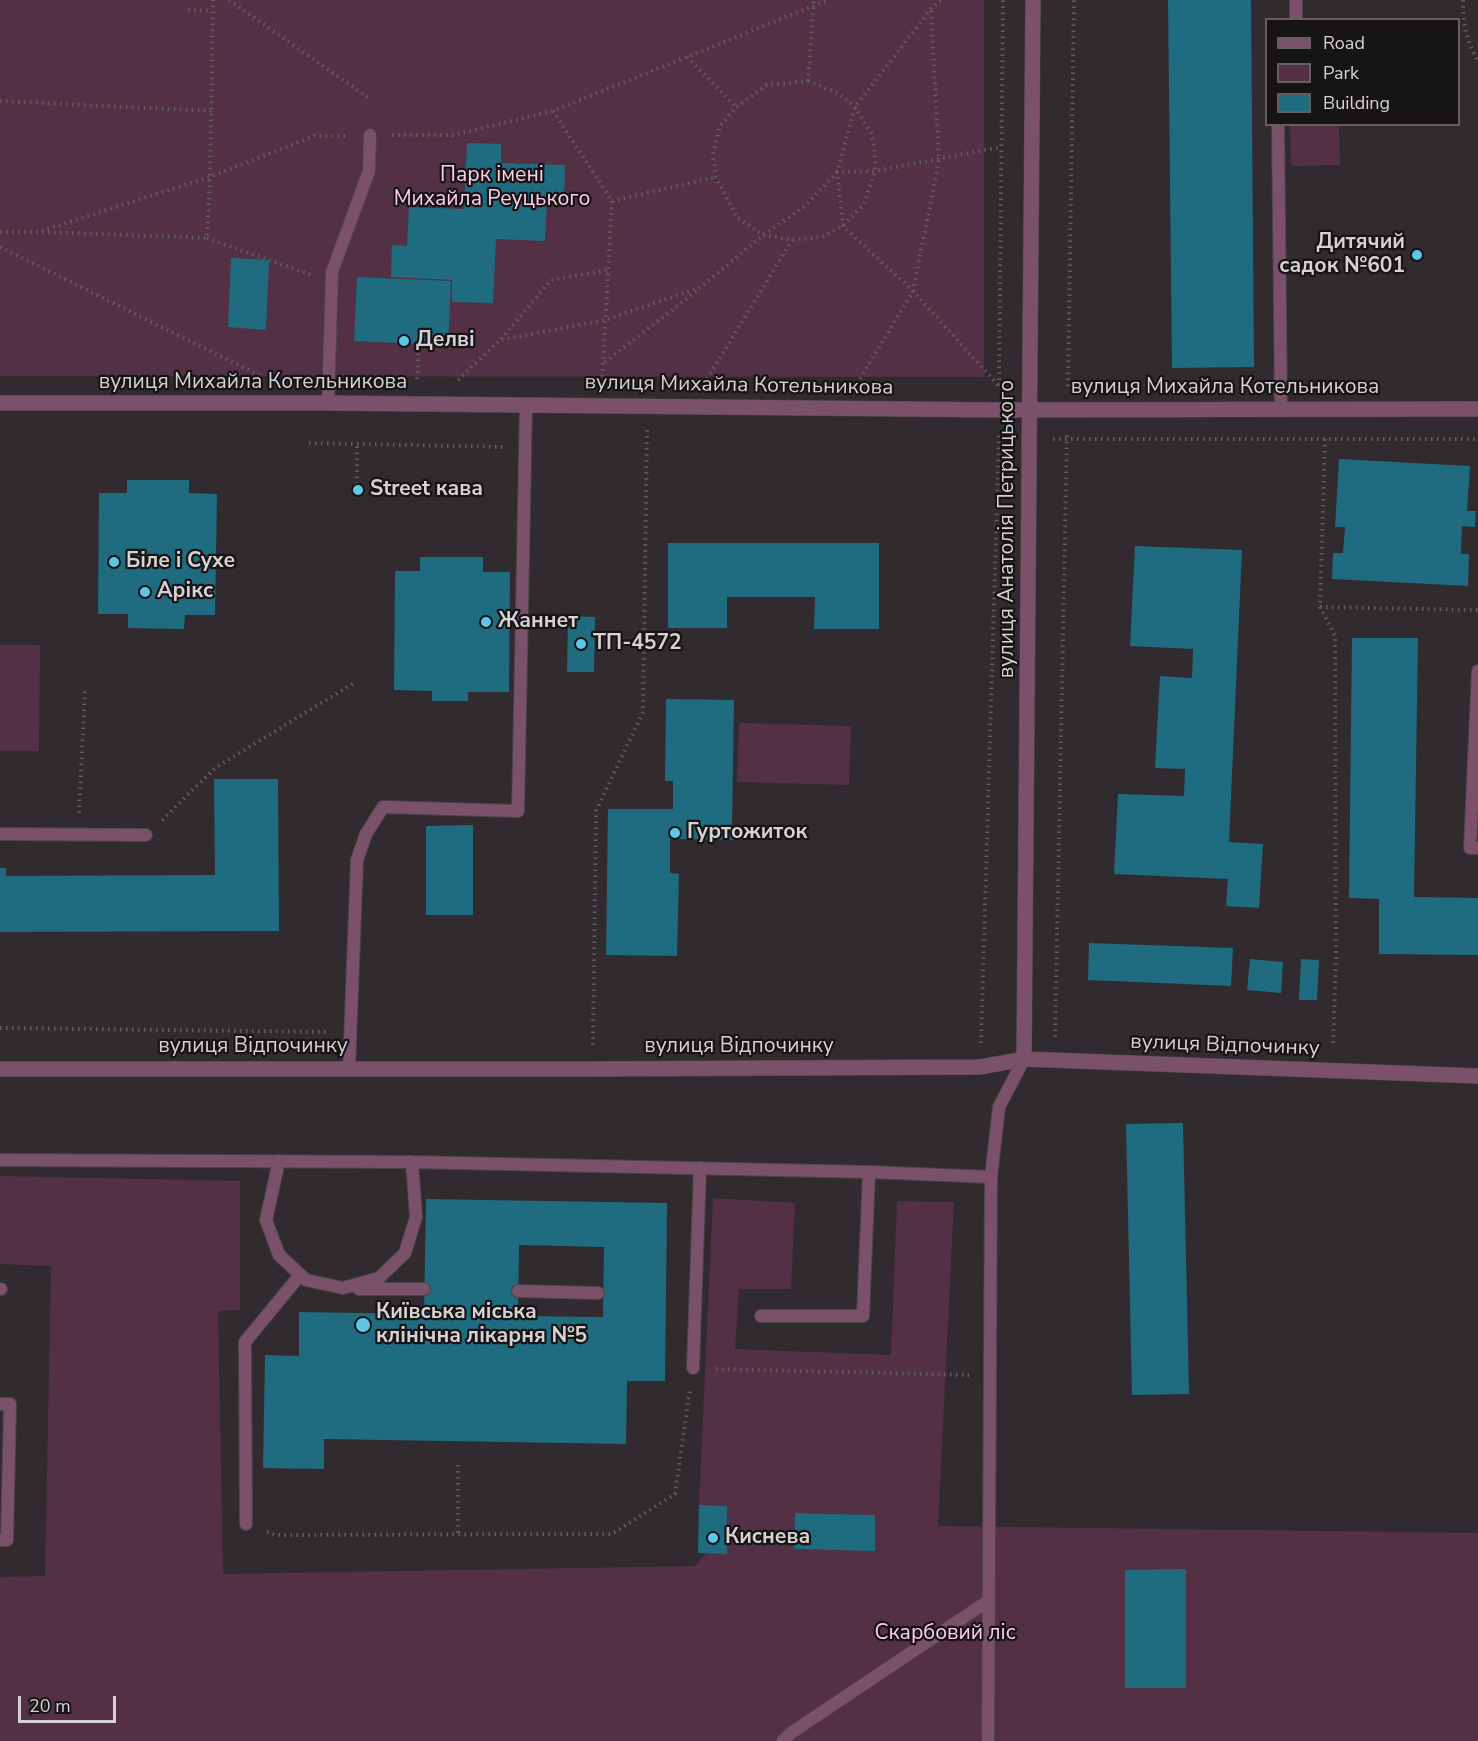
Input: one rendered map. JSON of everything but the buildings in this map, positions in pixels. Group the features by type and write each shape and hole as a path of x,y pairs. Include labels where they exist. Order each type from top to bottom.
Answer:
{"street":[{"name":"вулиця Анатолія Петрицького","path":"1024,1059 1033,0"},
{"name":"вулиця Михайла Котельникова","path":"0,403 328,403 999,410 1478,408"},
{"name":"вулиця Відпочинку","path":"0,1069 592,1069 980,1066 1024,1059 1478,1076"}],"lane":[{"path":"1296,2 1296,18"},
{"path":"1278,126 1281,409"},
{"path":"328,403 332,272 369,171 370,135"},
{"path":"349,1068 357,860 366,834 383,807 518,811 526,405"},
{"path":"1478,671 1470,848 1478,848"},
{"path":"0,834 146,835"},
{"path":"988,1741 991,1177 999,1107 1024,1059"},
{"path":"0,1160 411,1162 869,1172 991,1177"},
{"path":"279,1161 266,1220 279,1255 300,1275 306,1280 343,1288 424,1289"},
{"path":"343,1288 379,1278 405,1253 416,1217 411,1162"},
{"path":"693,1368 700,1168"},
{"path":"761,1316 863,1316 869,1172"},
{"path":"246,1524 245,1342 300,1275"},
{"path":"518,1292 598,1293"},
{"path":"0,1404 10,1404 7,1540 0,1540"},
{"path":"783,1741 791,1733 988,1601"}],"path":[{"path":"207,238 213,0"},
{"path":"229,0 370,99"},
{"path":"38,232 210,177 314,136 453,135 553,111 814,3 828,0"},
{"path":"941,0 931,9 855,107 837,172 843,226 913,291 999,386 1003,0"},
{"path":"1054,1061 1074,0"},
{"path":"1463,0 1463,22 1472,52 1478,60"},
{"path":"808,81 814,3"},
{"path":"857,384 913,291 939,160 931,9"},
{"path":"188,10 212,11"},
{"path":"687,57 736,107"},
{"path":"808,81 838,93 855,107 871,133 875,152 875,171 864,204 843,226 822,237 792,240 763,235 737,217 716,177 713,154 720,126 736,107 766,85 808,81"},
{"path":"0,101 211,111"},
{"path":"553,111 612,201 602,383"},
{"path":"604,363 763,235 804,207 837,172 875,171 1002,147"},
{"path":"612,201 716,177"},
{"path":"0,231 207,238 332,283"},
{"path":"703,406 704,384 792,240"},
{"path":"0,247 272,381"},
{"path":"455,383 500,340 551,280 608,270"},
{"path":"500,340 605,320 701,287"},
{"path":"416,383 419,344"},
{"path":"592,1069 596,811 643,712 648,406"},
{"path":"980,1066 999,410"},
{"path":"999,438 1478,439"},
{"path":"1325,439 1320,607 1335,636 1336,958 1333,1047"},
{"path":"309,444 525,447"},
{"path":"357,444 357,484"},
{"path":"1320,607 1478,610"},
{"path":"146,835 215,768 354,683"},
{"path":"78,834 85,691"},
{"path":"0,1028 350,1032"},
{"path":"246,1524 276,1535 612,1534 675,1494 693,1368 978,1375"},
{"path":"458,1466 458,1534"}],"green space":[{"name":"Парк імені Михайла Реуцького","path":"0,0 984,0 984,377 0,376"},
{"path":"1290,126 1339,126 1340,165 1291,166"},
{"path":"0,645 40,645 39,751 0,751"},
{"path":"739,723 851,726 849,785 737,782"},
{"name":"Скарбовий ліс","path":"0,1176 240,1181 240,1310 218,1311 223,1574 695,1566 706,1553 727,1554 727,1506 699,1505 713,1198 795,1203 791,1289 739,1289 735,1349 891,1355 897,1201 954,1202 938,1526 1478,1533 1478,1741 0,1741 0,1577 45,1576 51,1266 0,1264","holes":["795,1513 875,1515 875,1550 794,1549"]}],"place":[{"name":"Дитячий садок №601","path":"1417,255"},
{"name":"Делві","path":"404,341"},
{"name":"Street кава","path":"358,490"},
{"name":"Біле і Сухе","path":"114,562"},
{"name":"Арікс","path":"145,592"},
{"name":"Жаннет","path":"486,622"},
{"name":"ТП-4572","path":"581,644"},
{"name":"Гуртожиток","path":"675,833"},
{"name":"Київська міська клінічна лікарня №5","path":"363,1325"},
{"name":"Киснева","path":"713,1538"}]}
